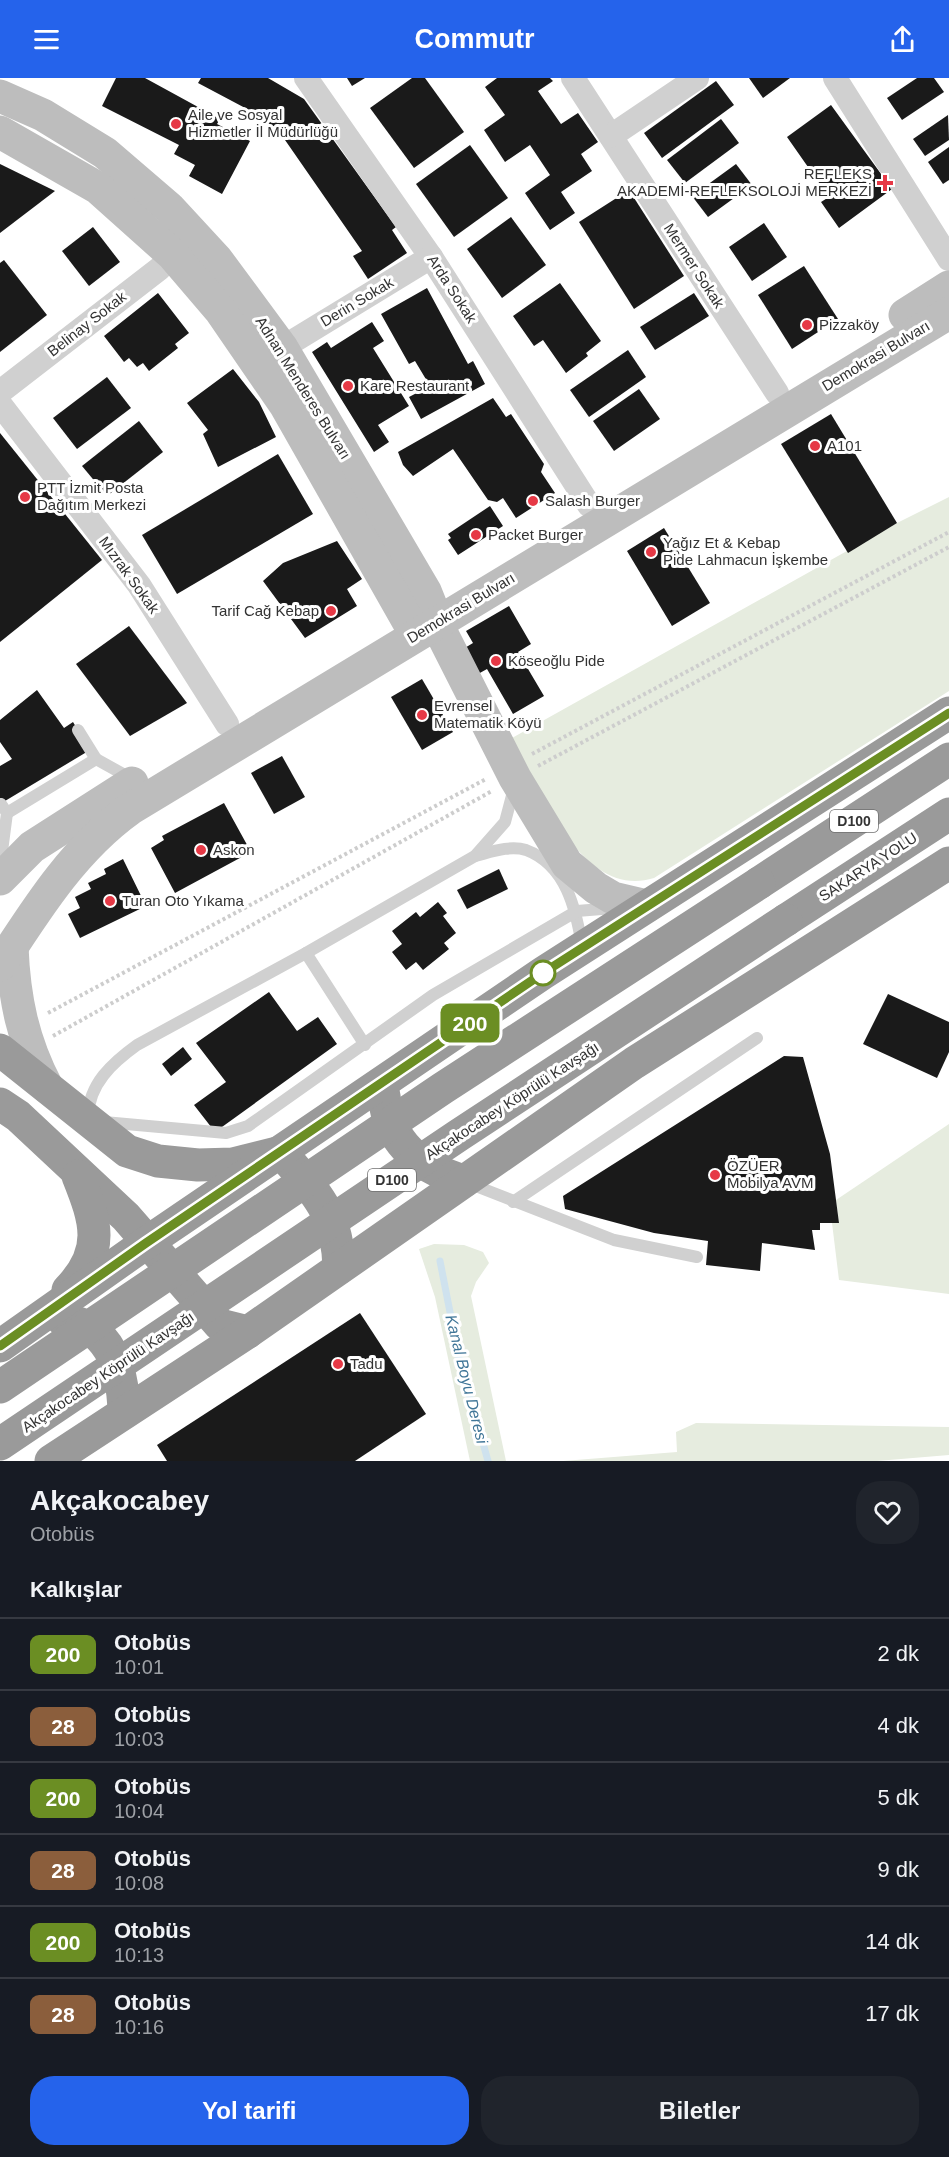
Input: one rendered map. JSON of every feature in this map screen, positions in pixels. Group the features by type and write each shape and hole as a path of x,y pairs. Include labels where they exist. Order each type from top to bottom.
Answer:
{"highway":[{"path":"0,1346 146,1243 543,973 583,950 647,906 949,713"},
{"name":"D100","path":"0,1387 442,1088 949,759"},
{"name":"SAKARYA YOLU","path":"786,920 949,814"},
{"path":"51,1461 77,1451 124,1412 248,1332 634,1063 949,862"},
{"name":"Akçakocabey Köprülü Kavşağı","path":"0,1444 459,1135 786,920"},
{"path":"0,1050 127,1150 158,1161 198,1165 233,1164 281,1152"},
{"path":"384,1082 387,1117 396,1137 408,1152 441,1175 464,1181"},
{"path":"0,1104 18,1116 126,1217 146,1243 220,1325 248,1332"},
{"path":"281,1152 325,1204 338,1242 339,1268"},
{"path":"40,1318 82,1275 91,1251 94,1215 75,1168"},
{"path":"40,1318 78,1322 106,1341 118,1366 123,1384 124,1412"}],"main road":[{"name":"Adnan Menderes Bulvarı","path":"0,96 43,115 81,137 138,179 217,260 282,348 423,619"},
{"name":"Adnan Menderes Bulvarı","path":"0,132 98,188 173,255 220,310 263,370 423,619"},
{"name":"Demokrasi Bulvarı","path":"6,956 73,860 112,821 423,619 782,401 949,287"},
{"name":"Demokrasi Bulvarı","path":"782,401 949,313"},
{"name":"Demokrasi Bulvarı","path":"0,879 11,865 46,837 227,724 423,619"},
{"path":"423,619 443,636 515,778 567,864 596,888 613,898 647,906"},
{"path":"0,860 46,837"},
{"path":"0,898 46,837"},
{"path":"6,956 21,1025 32,1060 47,1087"}],"street":[{"name":"Arda Sokak","path":"306,78 431,257 594,515"},
{"name":"Mermer Sokak","path":"573,78 782,401"},
{"path":"611,136 697,78"},
{"path":"835,78 949,259"},
{"name":"Belinay Sokak","path":"0,392 159,269 173,255"},
{"name":"Derin Sokak","path":"282,348 431,257"},
{"name":"Mızrak Sokak","path":"0,404 139,585 227,724"}],"lane":[{"path":"78,730 96,759 135,781"},
{"path":"0,860 4,808 96,759"},
{"path":"475,856 505,822 512,805 515,778"},
{"path":"583,950 577,911 559,875 542,860 525,850 509,849 475,856 306,953 137,1045 115,1060 96,1085 88,1100 87,1120 226,1133 248,1126 433,995 577,911 647,906"},
{"path":"306,953 365,1045"},
{"path":"513,1202 757,1038"},
{"path":"464,1181 614,1240 697,1257"}],"path":[{"path":"21,1025 38,1037 51,1037 515,778 949,547"}],"shaded area":[{"path":"949,497 949,691 654,878 628,881 605,873 585,857 566,835 550,810 512,738 897,523"},
{"path":"949,1124 949,1294 839,1280 832,1223 839,1223 836,1200"},
{"path":"434,1244 464,1245 483,1252 489,1263 476,1282 471,1296 506,1461 470,1461 435,1297 419,1249"},
{"path":"696,1423 949,1427 949,1455 877,1461 563,1461 677,1452 676,1432"}],"building":[{"path":"116,78 145,78 220,119 217,124 250,141 222,194 189,176 195,165 174,154 179,145 102,106"},
{"path":"201,78 268,78 304,99 396,227 392,230 407,253 368,279 353,256 362,251 276,127 260,121 262,117 198,83"},
{"path":"347,78 365,78 352,86"},
{"path":"412,78 425,78 464,132 414,168 370,108"},
{"path":"497,78 550,78 553,81 538,91 561,124 578,113 598,142 581,154 592,171 561,192 575,213 550,230 525,193 550,175 530,145 505,162 484,130 505,115 485,87"},
{"path":"749,78 790,78 763,98"},
{"path":"917,78 934,78 944,92 902,120 887,98"},
{"path":"716,81 734,105 662,158 644,133"},
{"path":"831,105 892,189 839,228 821,202 829,197 787,137"},
{"path":"948,115 949,140 925,156 913,139"},
{"path":"721,119 739,143 685,183 667,160"},
{"path":"470,145 508,198 454,237 416,184"},
{"path":"949,147 949,180 943,184 928,162"},
{"path":"0,164 55,191 0,233"},
{"path":"736,164 752,185 708,217 692,196"},
{"path":"629,190 684,276 634,309 579,222"},
{"path":"511,217 546,265 502,298 467,249"},
{"path":"764,223 787,257 752,281 729,247"},
{"path":"93,227 120,262 89,286 62,251"},
{"path":"4,260 47,315 0,352 0,263"},
{"path":"804,266 838,319 792,349 758,295"},
{"path":"560,283 601,341 586,353 588,356 566,373 543,340 534,346 513,316"},
{"path":"427,288 468,364 473,361 485,384 421,419 409,397 430,386 415,361 409,364 381,314"},
{"path":"158,293 189,333 175,344 178,348 149,371 143,363 137,367 129,358 124,362 104,336"},
{"path":"694,293 709,316 655,350 640,327"},
{"path":"372,322 384,341 373,348 409,406 378,425 389,442 374,452 312,352 327,342 331,348"},
{"path":"628,350 646,377 589,417 570,390"},
{"path":"233,369 259,402 276,437 218,467 203,434 208,430 187,403"},
{"path":"107,377 131,408 77,449 53,418"},
{"path":"639,389 660,419 614,451 593,421"},
{"path":"493,398 506,417 511,414 544,464 541,472 555,493 516,518 503,498 497,502 488,500 453,449 413,476 403,465 398,452"},
{"path":"831,414 897,523 848,553 781,444"},
{"path":"139,421 163,452 107,496 82,466"},
{"name":"PTT İzmit Posta Dağıtım Merkezi","path":"0,433 102,560 0,642"},
{"path":"278,454 313,514 177,594 142,535"},
{"path":"490,506 503,526 458,555 448,540 451,538 448,534"},
{"path":"664,528 710,603 672,626 627,551"},
{"path":"337,541 362,579 347,589 357,606 305,638 263,581 283,563"},
{"name":"Köseoğlu Pide","path":"509,606 531,644 518,652 544,696 513,714 487,669 478,674 463,649 473,643 466,631"},
{"path":"129,626 187,703 130,736 76,664"},
{"name":"Evrensel Matematik Köyü","path":"422,679 453,732 422,750 391,697"},
{"path":"37,690 64,728 73,722 90,750 0,804 0,766 12,759 0,742 0,720"},
{"path":"282,756 305,797 274,814 251,773"},
{"name":"Askon","path":"224,803 251,852 175,893 151,848 164,840 162,836"},
{"name":"Turan Oto Yıkama","path":"123,859 146,906 80,938 68,914 80,908 75,897 91,889 88,883 106,874 104,869"},
{"path":"499,869 508,889 467,909 457,890"},
{"path":"438,902 447,913 443,916 456,933 444,943 449,949 423,970 416,962 406,970 392,952 402,944 392,931 416,912 420,917"},
{"path":"269,992 297,1031 318,1017 337,1044 215,1132 194,1105 226,1082 196,1043"},
{"path":"888,994 949,1022 949,1052 937,1078 863,1044"},
{"path":"183,1047 192,1059 171,1076 162,1064"},
{"name":"ÖZÜER Mobilya AVM","path":"784,1056 803,1057 830,1154 839,1223 820,1223 820,1230 812,1230 815,1250 762,1243 760,1271 706,1265 708,1241 654,1233 565,1209 563,1196"},
{"name":"Tadu","path":"360,1313 426,1414 355,1461 167,1461 157,1445"}],"waterway":[{"name":"Kanal Boyu Deresi","path":"440,1261 459,1358 488,1461"}],"bus line":[{"name":"200","path":"0,1346 146,1243 543,973 583,950 647,906 949,713"}],"place":[{"name":"Aile ve Sosyal Hizmetler İl Müdürlüğü","path":"176,124"},
{"name":"REFLEKS AKADEMİ-REFLEKSOLOJİ MERKEZİ","path":"885,183"},
{"name":"Pizzaköy","path":"807,325"},
{"name":"Kare Restaurant","path":"348,386"},
{"name":"A101","path":"815,446"},
{"name":"PTT İzmit Posta Dağıtım Merkezi","path":"25,497"},
{"name":"Salash Burger","path":"533,501"},
{"name":"Packet Burger","path":"476,535"},
{"name":"Yağız Et & Kebap Pide Lahmacun İşkembe","path":"651,552"},
{"name":"Tarif Cağ Kebap","path":"331,611"},
{"name":"Köseoğlu Pide","path":"496,661"},
{"name":"Evrensel Matematik Köyü","path":"422,715"},
{"name":"Askon","path":"201,850"},
{"name":"Turan Oto Yıkama","path":"110,901"},
{"name":"ÖZÜER Mobilya AVM","path":"715,1175"},
{"name":"Tadu","path":"338,1364"}]}
